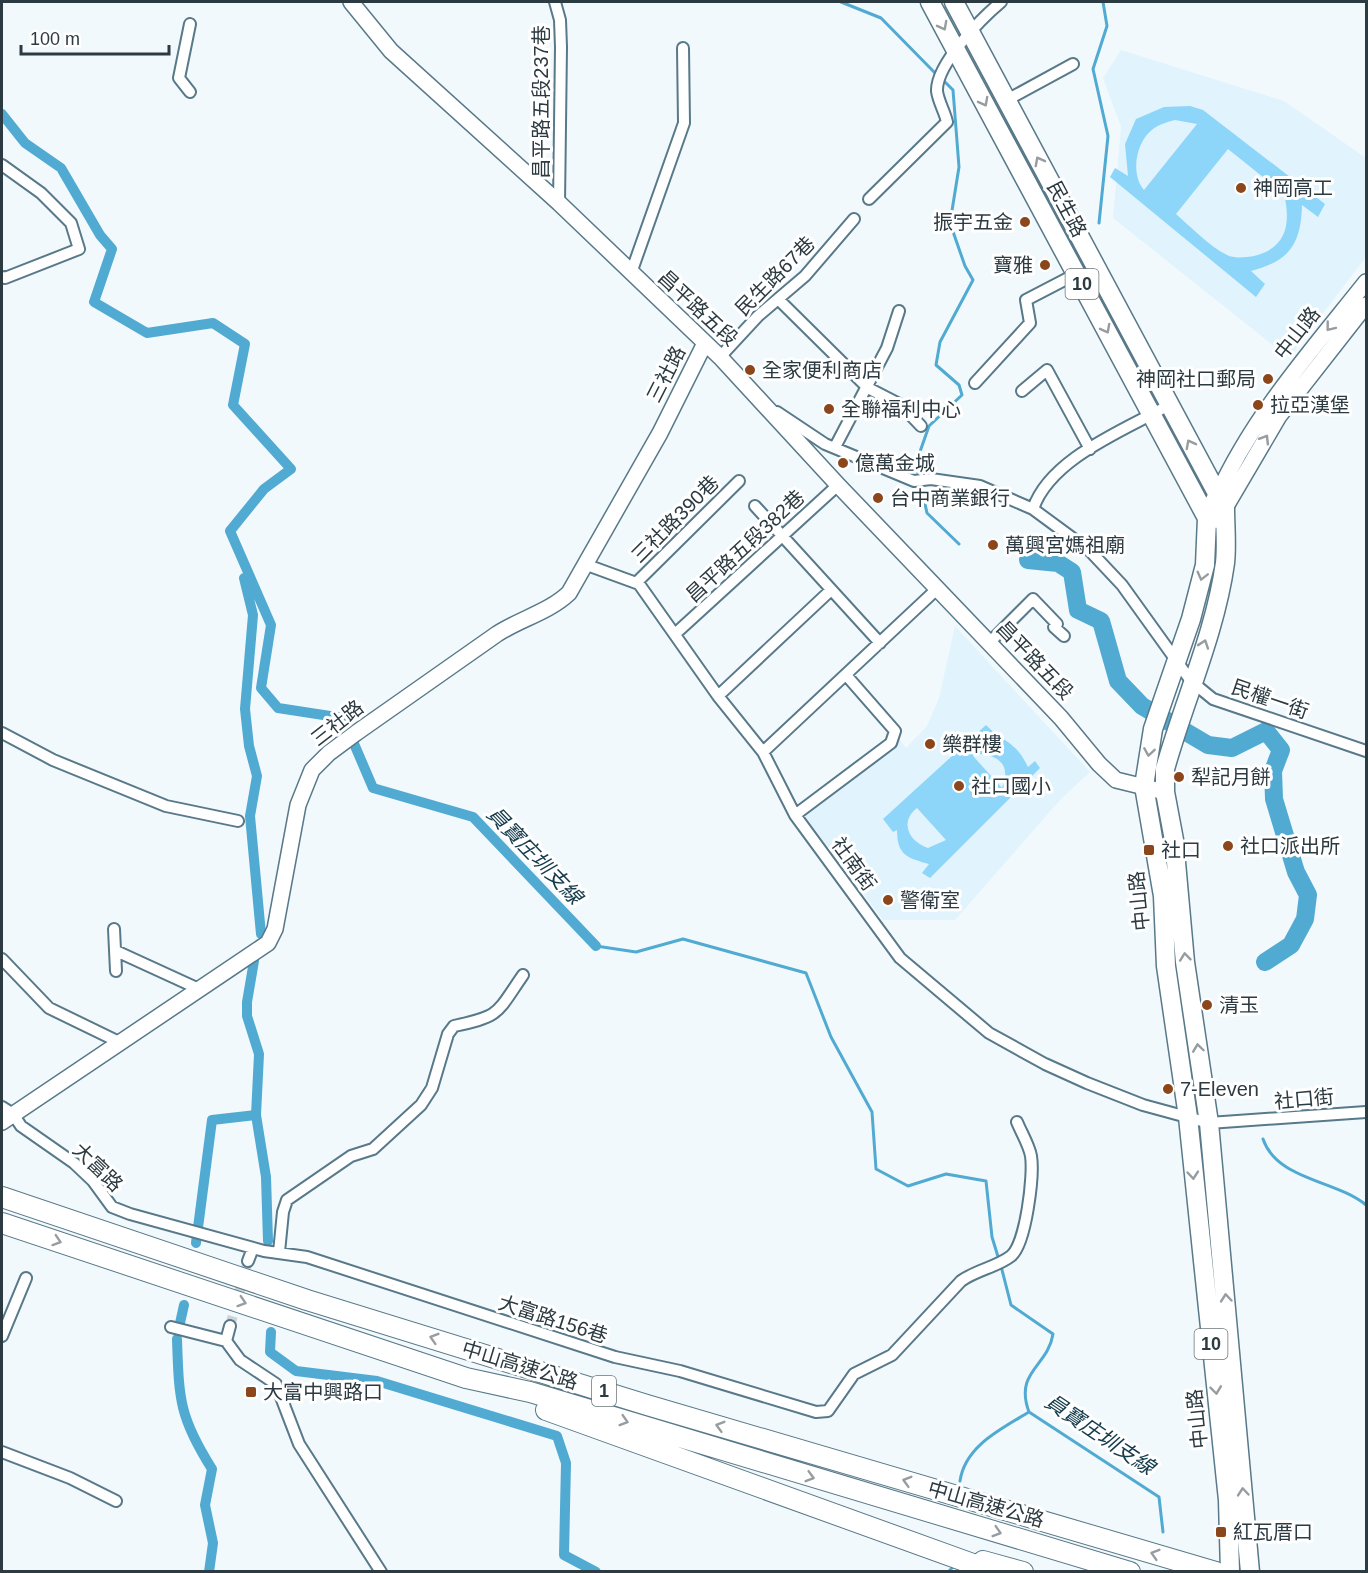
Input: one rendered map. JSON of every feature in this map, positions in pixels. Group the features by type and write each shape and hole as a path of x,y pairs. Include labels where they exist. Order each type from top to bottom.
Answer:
{"highway":[{"name":"中山高速公路","path":"2,1197 307,1300 658,1408 1219,1571"},
{"name":"中山高速公路","path":"2,1223 466,1378 530,1392 1130,1572"},
{"path":"466,1378 531,1405 945,1552 995,1572"},
{"path":"945,1552 1023,1572"}],"main road":[{"name":"民生路","path":"930,2 1152,415 1219,511"},
{"name":"民生路","path":"954,2 1169,405 1219,511"},
{"name":"中山路","path":"1219,511 1191,619 1157,714 1144,786 1163,896 1166,966 1188,1117 1228,1500 1219,1571"},
{"name":"中山路","path":"1219,511 1225,562 1210,626 1177,724 1165,769 1165,792 1174,840 1185,962 1209,1122 1250,1572"}],"street":[{"name":"昌平路五段","path":"351,2 391,51 559,203 720,357 1116,780 1165,792"},
{"name":"昌平路五段237巷","path":"555,2 560,20 561,47 559,203"},
{"path":"869,199 946,123 937,91 943,73 970,33 1002,2"},
{"path":"190,24 179,78 190,92"},
{"path":"631,273 684,123 683,48"},
{"path":"1006,100 1073,64"},
{"path":"2,165 41,193 71,223 79,249 5,278 2,277"},
{"name":"民生路67巷","path":"720,357 758,316 805,276 854,219"},
{"path":"975,383 1030,322 1026,300 1076,274"},
{"name":"中山路","path":"1219,511 1233,461 1261,415 1366,282"},
{"path":"778,299 868,388 902,405 921,426"},
{"name":"中山路","path":"1219,511 1279,416 1366,305"},
{"path":"835,447 887,348 899,311"},
{"name":"三社路","path":"5,1114 268,943 275,929 298,805 312,770 329,753 356,733 497,634 516,621 558,603 569,593 587,565 660,433 705,343"},
{"path":"1022,391 1047,369 1089,449"},
{"path":"1033,509 1036,499 1054,475 1089,449 1169,405"},
{"name":"民權一街","path":"766,406 825,444 914,481 931,479 980,486 1033,509 1090,551 1122,585 1191,681 1213,699 1366,751"},
{"name":"三社路390巷","path":"636,583 738,481"},
{"name":"昌平路五段382巷","path":"675,634 838,485"},
{"path":"755,506 880,643"},
{"path":"587,565 636,583"},
{"name":"社南街","path":"636,583 718,696 763,752 795,815 900,958 988,1033 1045,1064 1143,1105 1209,1122"},
{"path":"763,752 938,588"},
{"path":"718,696 831,590"},
{"path":"989,643 1033,599 1057,624 1054,627 1064,636"},
{"path":"795,815 891,743 896,731 846,675"},
{"path":"2,733 53,760 166,806 238,821"},
{"path":"114,928 116,971"},
{"path":"116,951 199,989"},
{"path":"2,959 49,1008 119,1042"},
{"path":"279,1252 283,1212 287,1200 317,1177 351,1156 373,1149 421,1105 432,1088 448,1034 454,1026 489,1019 496,1014 523,975"},
{"name":"社口街","path":"1209,1122 1366,1112"},
{"name":"大富路","path":"5,1114 74,1163 93,1181 112,1207 253,1248 279,1252"},
{"name":"大富路156巷","path":"279,1252 307,1257 615,1358 680,1371 816,1412 828,1411 854,1374 892,1355 961,1281 973,1272 1011,1256 1019,1246 1031,1183 1031,1155 1017,1122"},
{"path":"248,1261 253,1248"},
{"path":"2,1336 26,1278"},
{"path":"226,1341 230,1326"},
{"path":"171,1327 226,1341 240,1360 276,1384 299,1444 381,1572"},
{"path":"2,1452 70,1478 116,1501"}],"shaded area":[{"name":"神岡高工","path":"1121,50 1284,101 1366,158 1366,257 1289,358 1113,218 1121,127 1103,78"},
{"path":"1190,106 1203,110 1325,204 1318,217 1302,205 1299,231 1290,249 1275,262 1251,271 1265,284 1256,297 1110,177 1115,168 1128,176 1125,144 1136,119 1164,107","holes":["1175,120 1197,124 1144,190 1136,167 1142,141 1156,127","1228,149 1284,194 1287,215 1284,233 1274,247 1254,256 1227,255 1207,242 1176,214"]},
{"name":"社口國小","path":"955,626 1090,772 1061,799 955,920 883,920 804,815 900,740 906,748 927,726 939,698"},
{"path":"986,725 1019,752 1028,767 1035,761 1040,768 930,878 922,873 929,864 905,854 899,845 897,830 893,832 883,819","holes":["976,754 991,756 1001,762 1005,773 1002,788 973,756","917,808 946,840 928,848 911,836 908,819"]}],"waterway":[{"path":"841,2 881,18 937,75"},
{"path":"1099,223 1108,136 1093,69 1107,26 1103,2"},
{"path":"942,79 953,90 959,167 950,223 965,266 973,280 940,342 936,365 959,385 962,395 929,426 916,463 927,513 959,544"},
{"name":"員寶庄圳支線","path":"2,114 25,143 61,168 100,235 112,249 94,302 147,333 213,323 245,344 233,405 291,469 264,489 230,531 271,625 261,688 278,708 343,718 373,788 473,817 596,946"},
{"path":"1028,560 1058,563 1072,572 1078,610 1101,621 1118,681 1142,706 1208,745 1232,748 1266,731 1281,750 1273,771 1274,799 1296,872 1308,895 1305,919 1291,945 1265,962"},
{"path":"244,578 253,615 245,709 249,746 257,776 250,816 261,934"},
{"name":"員寶庄圳支線","path":"596,946 636,952 683,939 806,973 831,1037 872,1112 876,1169 908,1186 946,1174 986,1181 992,1237 999,1260"},
{"path":"254,961 247,1016 259,1054 256,1115 266,1177 268,1241"},
{"path":"196,1243 212,1120 256,1115"},
{"path":"1263,1139 1270,1153 1281,1163 1308,1178 1354,1197 1366,1205"},
{"name":"員寶庄圳支線","path":"1001,1266 1011,1305 1053,1334 1050,1345 1029,1378 1026,1387 1029,1412 1159,1497 1163,1532"},
{"path":"180,1323 184,1305"},
{"path":"271,1332 270,1352 296,1371 377,1381 557,1436 566,1463 564,1555 596,1572"},
{"path":"177,1339 183,1407 193,1435 212,1469 205,1505 213,1543 209,1572"},
{"path":"960,1481 963,1469 977,1448 996,1432 1029,1412"},
{"path":"948,1572 953,1567"}],"tunnel":[{"path":"230,1326 248,1261"}],"place":[{"name":"神岡高工","path":"1241,188"},
{"name":"振宇五金","path":"1025,222"},
{"name":"寶雅","path":"1045,265"},
{"name":"全家便利商店","path":"750,370"},
{"name":"神岡社口郵局","path":"1268,379"},
{"name":"拉亞漢堡","path":"1258,405"},
{"name":"全聯福利中心","path":"829,409"},
{"name":"億萬金城","path":"843,463"},
{"name":"台中商業銀行","path":"878,498"},
{"name":"萬興宮媽祖廟","path":"993,545"},
{"name":"樂群樓","path":"930,744"},
{"name":"犁記月餅","path":"1179,777"},
{"name":"社口國小","path":"959,786"},
{"name":"社口派出所","path":"1228,846"},
{"name":"社口","path":"1149,850"},
{"name":"警衛室","path":"888,900"},
{"name":"清玉","path":"1207,1005"},
{"name":"7-Eleven","path":"1168,1089"},
{"name":"大富中興路口","path":"251,1392"},
{"name":"紅瓦厝口","path":"1221,1532"}]}
